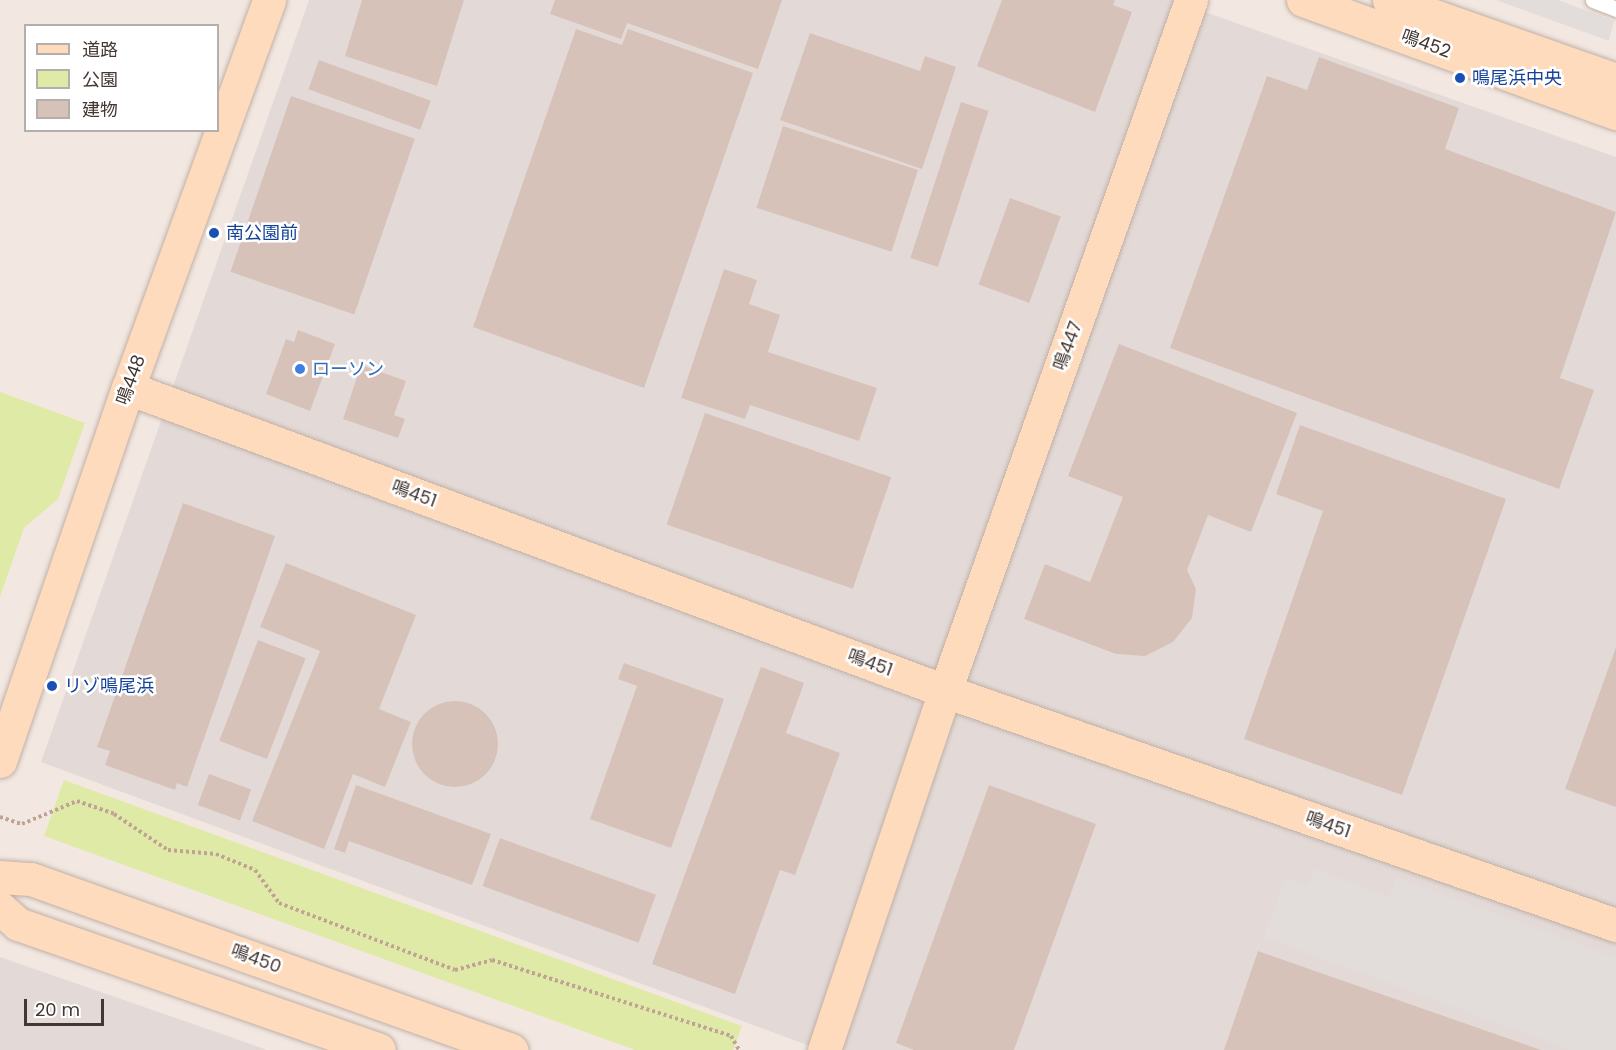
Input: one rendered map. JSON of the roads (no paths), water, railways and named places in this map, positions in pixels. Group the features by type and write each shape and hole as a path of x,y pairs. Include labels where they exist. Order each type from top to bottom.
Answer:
{"street":[{"name":"鳴448","path":"0,761 128,388 269,0"},
{"name":"鳴447","path":"824,1050 945,691 1191,0"},
{"name":"鳴452","path":"1303,0 1616,113"},
{"name":"鳴452","path":"1389,0 1616,80"},
{"name":"鳴451","path":"128,388 945,691 1616,925"},
{"name":"鳴450","path":"0,877 31,879 511,1050"},
{"path":"0,908 18,924 379,1050"}],"lane":[{"path":"1593,0 1616,9"}],"place":[{"name":"鳴尾浜中央","path":"1460,78"},
{"name":"南公園前","path":"214,233"},
{"name":"ローソン","path":"300,369"},
{"name":"リゾ鳴尾浜","path":"52,686"}]}
